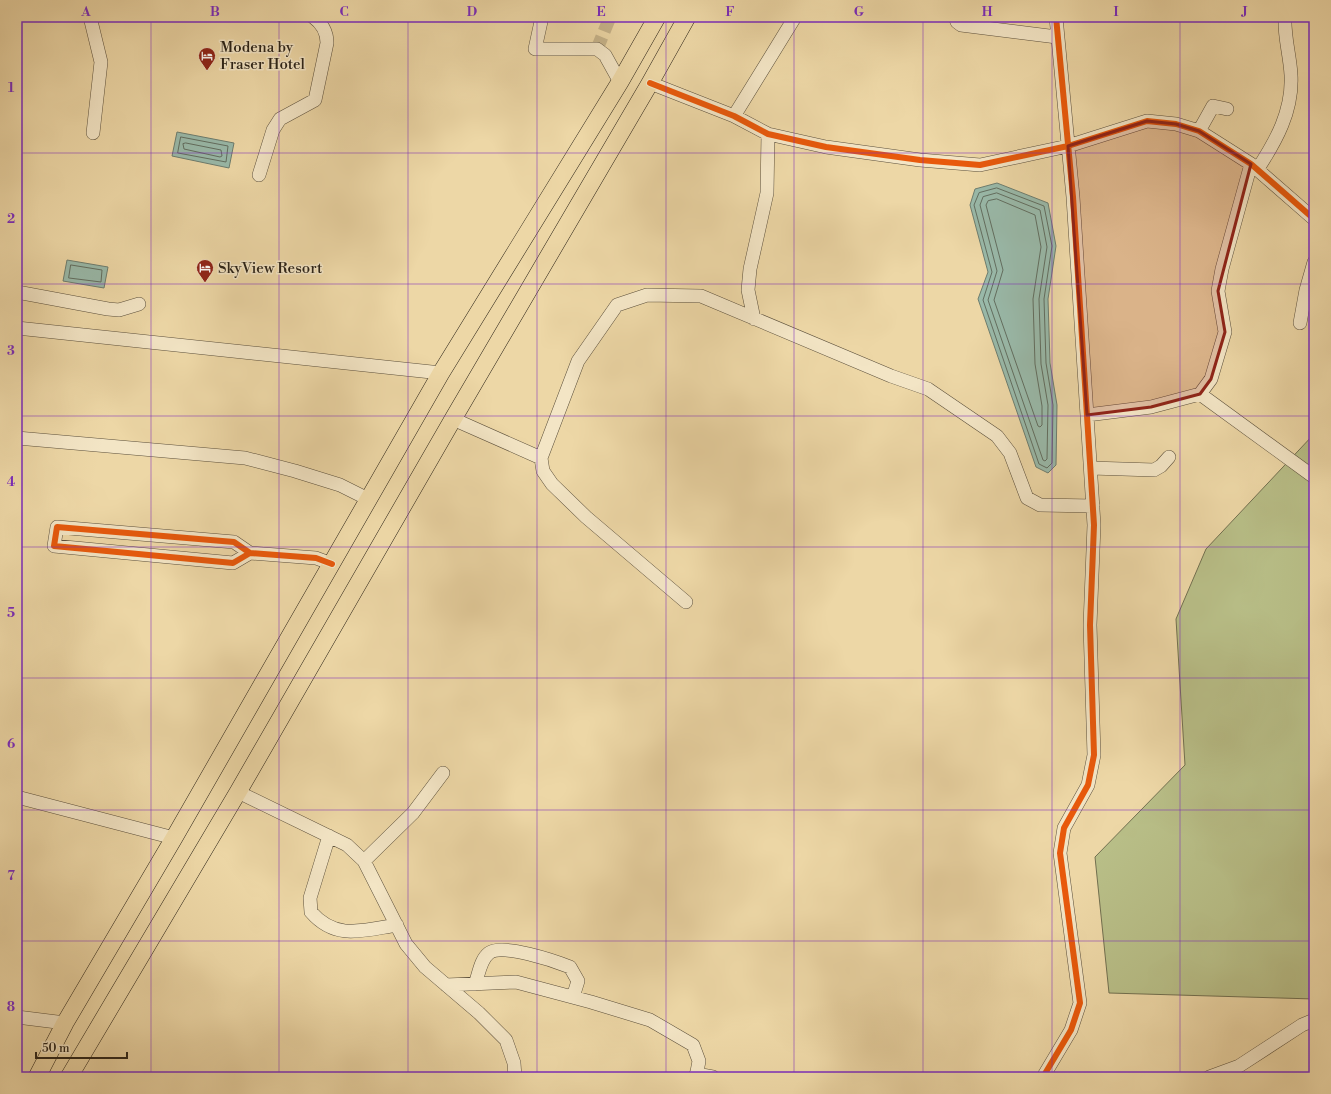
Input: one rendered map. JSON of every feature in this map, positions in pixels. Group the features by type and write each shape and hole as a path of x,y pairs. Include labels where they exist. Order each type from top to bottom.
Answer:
{"main road":[{"path":"37,1077 65,1024 174,838 441,373 620,82 657,17"},
{"path":"69,1077 238,792 452,419 650,83 687,17"}],"street":[{"path":"90,17 101,62 93,133"},
{"path":"259,175 273,130 280,119 315,100 327,43 327,35 323,27 313,17"},
{"path":"542,17 535,48 597,49 605,55 620,82"},
{"path":"734,116 795,17"},
{"path":"954,17 961,25 1057,37"},
{"path":"1043,1077 1071,1030 1080,1003 1060,853 1064,828 1088,785 1094,755 1090,625 1094,525 1088,506 1091,468 1068,146 1056,17"},
{"path":"1087,415 1151,407 1200,394 1210,379 1224,332 1218,291 1222,269 1254,167 1275,143 1286,118 1291,76 1284,32 1285,17"},
{"path":"650,83 734,116 768,134 826,147 920,160 980,165 1068,146 1147,121 1176,124 1199,131 1254,167 1314,219"},
{"path":"1199,131 1213,106 1227,109"},
{"path":"754,319 748,290 750,269 762,225 767,193 768,134"},
{"path":"1300,323 1306,290 1314,262"},
{"path":"17,292 108,309 119,310 139,304"},
{"path":"686,602 586,517 557,490 543,471 541,458 578,361 617,305 647,295 701,296 891,376 928,389 997,436 1010,453 1028,498 1035,504 1088,506"},
{"path":"17,328 441,373"},
{"path":"1200,394 1314,477"},
{"path":"452,419 541,458"},
{"path":"17,438 245,458 340,485 368,499"},
{"path":"1091,468 1154,470 1162,466 1169,457"},
{"path":"250,553 233,563 54,546 57,527 234,542 250,553 316,558 332,564"},
{"path":"364,861 413,813 443,773"},
{"path":"238,792 347,845 364,861 406,944 420,961 479,1013 506,1040 514,1063 515,1077"},
{"path":"17,797 174,838"},
{"path":"329,836 310,898 311,912 328,928 352,932 397,925"},
{"path":"475,984 483,959 490,952 504,949 558,962 570,967 578,981 573,997"},
{"path":"446,985 516,982 650,1020 694,1045 699,1061 696,1075 713,1077"},
{"path":"17,1018 65,1024"},
{"path":"1209,1077 1239,1066 1302,1025 1314,1020"}],"highlighted area":[{"path":"1147,121 1176,124 1199,131 1251,164 1218,291 1225,332 1211,379 1200,394 1151,407 1087,415 1068,146"}],"green space":[{"path":"1314,434 1314,999 1109,993 1095,857 1185,765 1176,619 1206,549"}],"water":[{"path":"177,132 234,143 229,168 172,156"},
{"path":"997,183 1048,203 1056,246 1048,299 1050,363 1057,405 1056,465 1048,473 1036,467 978,299 988,272 970,205 975,189"},
{"path":"67,260 108,267 104,288 63,281"}],"tunnel":[{"path":"597,49 610,17"}],"cycle path":[{"path":"1043,1077 1071,1030 1080,1003 1060,853 1064,828 1088,785 1094,755 1090,625 1094,525 1073,197 1056,17"},
{"path":"650,83 734,116 768,134 826,147 920,160 980,165 1068,146 1147,121 1176,124 1199,131 1251,164 1314,219"},
{"path":"250,553 234,542 57,527 54,546 233,563 250,553 316,558 332,564"}],"place":[{"name":"Modena by Fraser Hotel","path":"207,71"},
{"name":"SkyView Resort","path":"205,283"}]}
